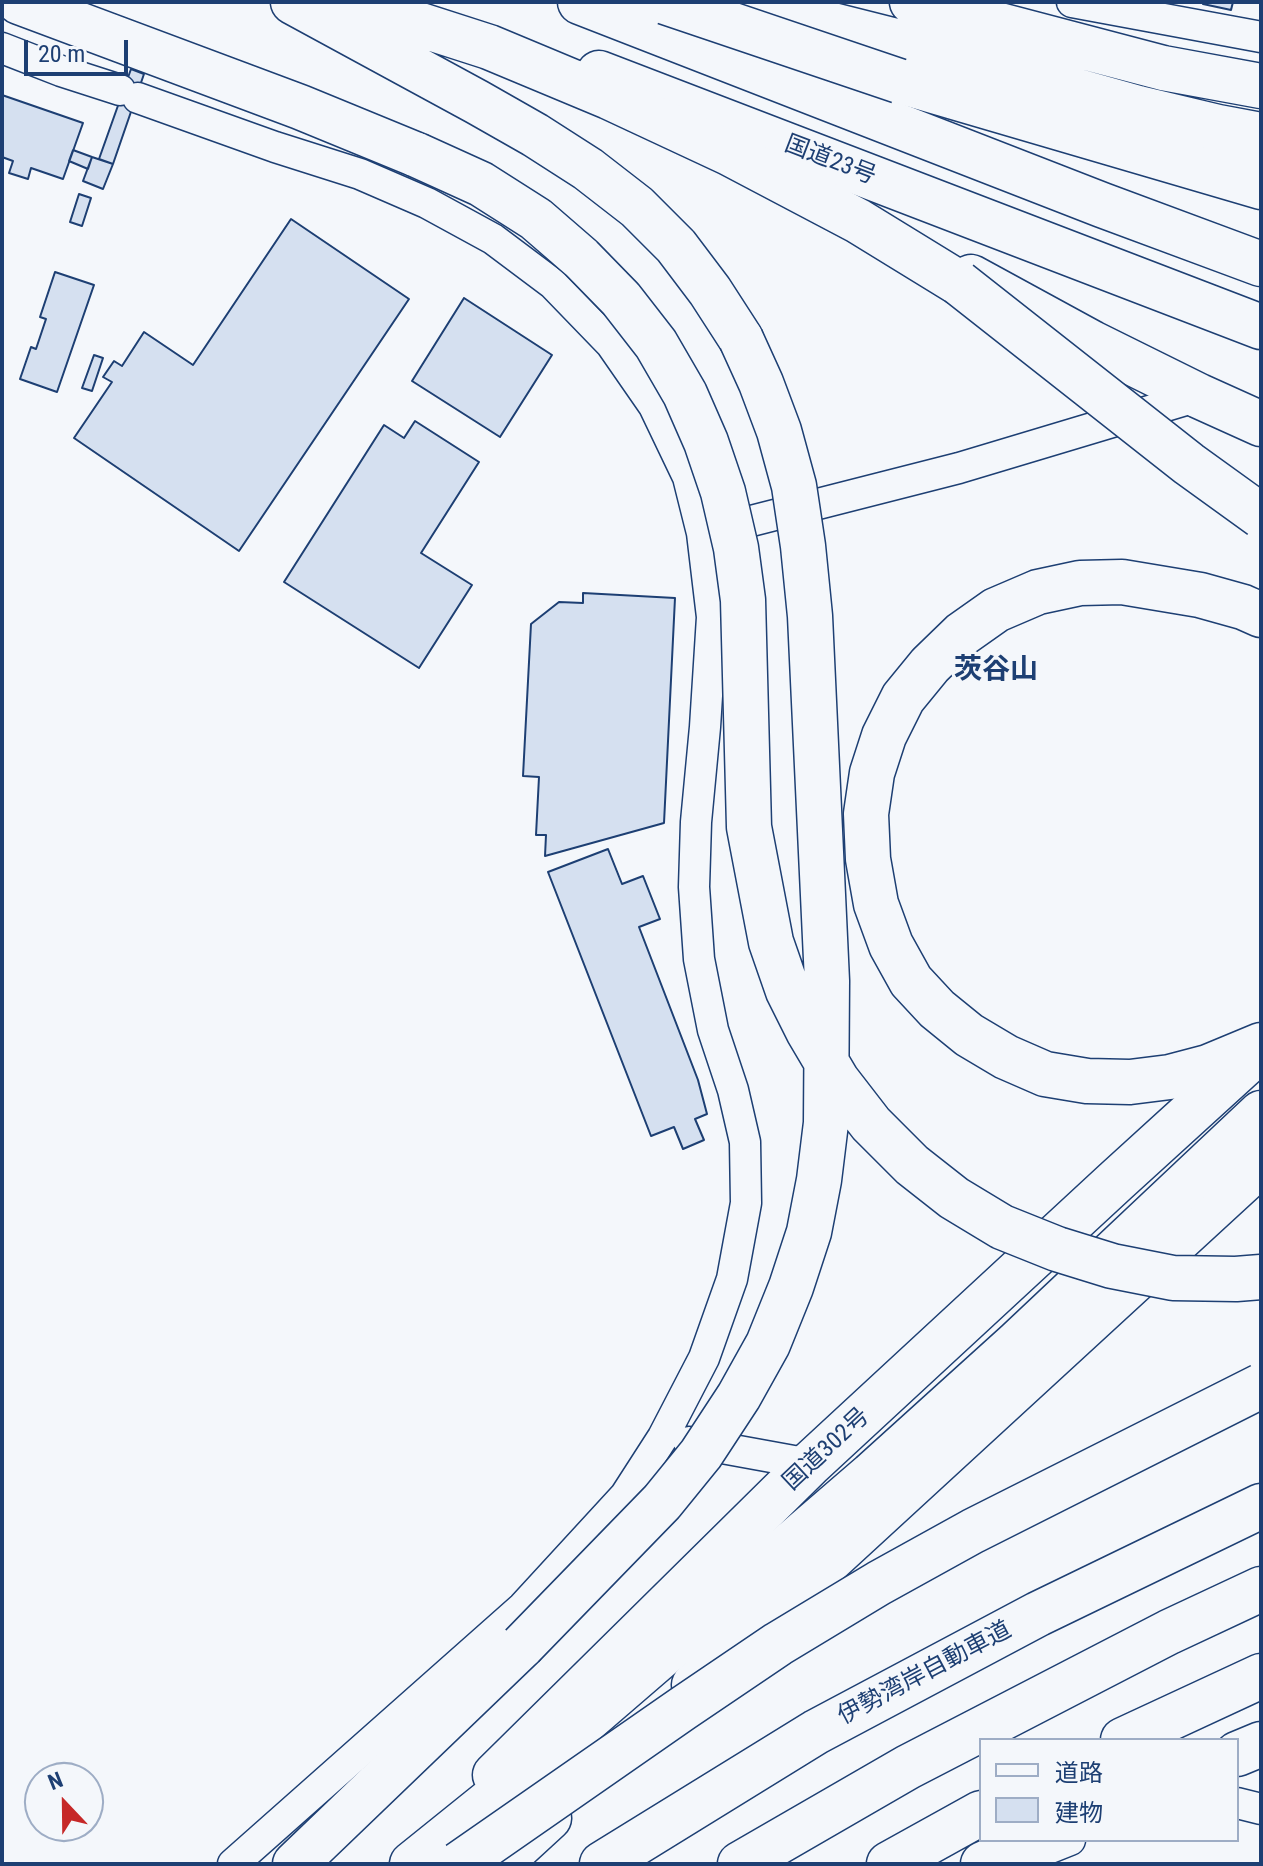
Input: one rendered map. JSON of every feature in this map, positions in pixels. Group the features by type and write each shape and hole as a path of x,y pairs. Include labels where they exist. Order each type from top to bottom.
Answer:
{"highway":[{"path":"19,2 300,107 481,184 536,219 601,278 656,344 685,394 723,492 736,548 743,600 749,827 759,885 771,942 788,991 837,1080 871,1124 912,1165 954,1198 1002,1227 1112,1266 1173,1278 1261,1277"},
{"path":"293,2 477,102 588,169 637,207 676,246 741,339 779,431 794,486 803,546 810,616 827,981 826,1123 809,1232 768,1344 739,1396 701,1454 662,1502 608,1559 295,1864"},
{"path":"349,2 489,47 609,97 729,153 858,221 959,283 1189,464 1261,516"},
{"name":"国道23号","path":"396,2 600,73 1261,327"},
{"path":"665,2 899,81 1261,187"},
{"path":"741,2 920,47 1138,108 1261,135"},
{"path":"912,2 1163,68 1261,86"},
{"path":"599,10 1261,163"},
{"path":"599,10 1261,264"},
{"path":"600,73 1092,343 1261,424"},
{"path":"1261,615 1200,595 1122,582 1080,583 1038,592 996,610 962,634 930,665 903,698 884,736 872,773 866,814 868,859 876,904 891,945 911,981 947,1018 1006,1057 1045,1074 1087,1081 1130,1082 1170,1077 1208,1067 1261,1047"},
{"name":"国道302号","path":"405,1864 810,1464 1261,1047"},
{"path":"412,1864 530,1769 871,1475 1017,1343 1261,1113"},
{"path":"499,1864 1261,1164"},
{"path":"459,1864 778,1644 879,1583 1261,1386"},
{"path":"1097,1468 1261,1399"},
{"name":"伊勢湾岸自動車道","path":"602,1864 816,1732 1038,1614 1261,1506"},
{"path":"740,1864 921,1760 1169,1632 1261,1589"},
{"path":"1127,1738 1261,1676"},
{"path":"1239,1753 1261,1744"},
{"path":"889,1864 979,1814"},
{"path":"983,1864 1032,1842"}],"street":[{"path":"1075,2 1261,37"},
{"path":"2,48 275,147 360,174 427,203 493,239 553,284 611,344 654,406 688,477 702,533 712,617 694,887 699,959 713,1030 733,1090 745,1142 746,1203 732,1279 704,1358 663,1437 625,1496 523,1607 233,1864"},
{"path":"702,533 959,468 1199,396"},
{"path":"663,1437 810,1464"},
{"path":"1239,1770 1261,1761"},
{"path":"1239,1804 1261,1809"},
{"path":"1010,1864 1065,1842"}],"building":[{"path":"1203,2 1233,2 1231,10"},
{"path":"131,69 144,74 113,164 99,159"},
{"path":"2,95 83,123 63,179 31,168 28,179 9,173 13,161 2,157"},
{"path":"73,150 92,157 88,169 69,161"},
{"path":"92,157 113,164 103,189 83,181"},
{"path":"79,194 91,198 82,226 70,222"},
{"path":"291,219 409,299 239,551 74,438 112,382 103,377 114,361 122,366 144,332 193,365"},
{"path":"55,272 94,285 57,392 20,379 31,347 36,349 46,319 40,317"},
{"path":"464,298 552,355 500,437 412,381"},
{"path":"94,355 103,358 92,391 82,388"},
{"path":"415,421 479,462 421,553 472,585 419,668 284,582 384,425 404,438"},
{"path":"583,593 675,598 664,823 545,856 546,835 536,835 539,777 523,776 531,624 559,602 583,603"},
{"path":"608,849 622,884 643,876 660,919 639,927 698,1080 707,1114 695,1119 704,1140 683,1149 674,1127 651,1136 548,872"}],"district":[{"name":"茨谷山","path":"996,671"}]}
